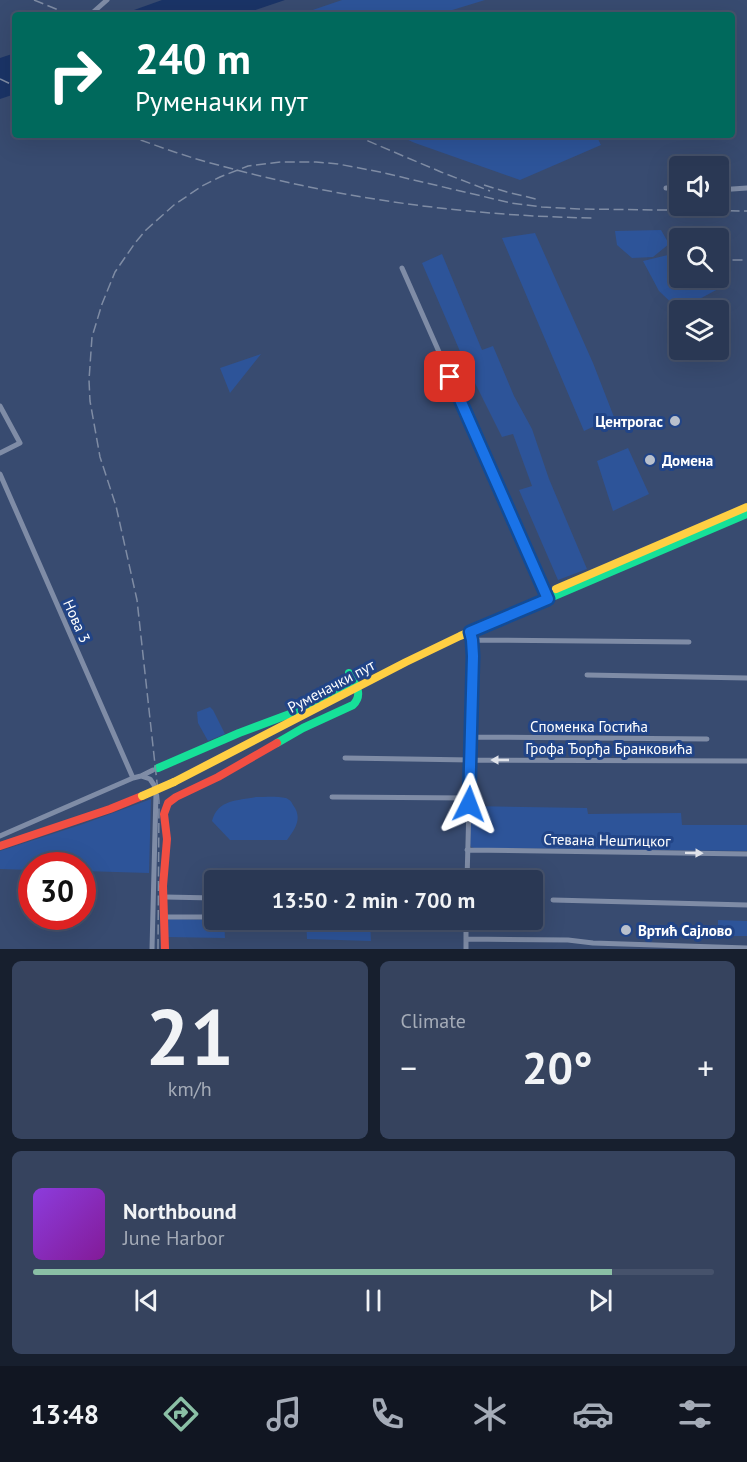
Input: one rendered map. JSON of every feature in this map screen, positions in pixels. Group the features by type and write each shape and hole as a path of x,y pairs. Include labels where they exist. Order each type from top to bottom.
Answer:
{"main road":[{"name":"Руменачки пут","path":"0,846 110,809 174,782 406,662 471,636 503,617 569,586 668,540 747,507"},
{"name":"Руменачки пут","path":"569,586 747,514"},
{"path":"156,769 239,733 295,712 351,685 349,673 359,693 359,698 353,705 303,728 168,803 165,811 167,839 164,886 165,949"}],"street":[{"path":"93,12 107,0"},
{"path":"729,190 747,188"},
{"path":"402,268 547,597"},
{"path":"0,406 20,443 0,453"},
{"name":"Нова 3","path":"0,474 136,777"},
{"path":"467,870 471,760 471,636 689,642"},
{"path":"587,675 747,678"},
{"name":"Споменка Гостића","path":"471,737 707,739"},
{"name":"Грофа Ђорђа Бранковића","path":"345,758 747,761"},
{"path":"0,836 156,769"},
{"path":"136,777 144,776 150,779 156,793 152,949"},
{"path":"332,797 469,798"},
{"name":"Стевана Нештицког","path":"468,850 747,854"},
{"path":"165,897 204,898"},
{"path":"552,900 747,905"},
{"path":"165,917 204,917"},
{"path":"466,930 466,949"},
{"path":"466,939 568,940 593,943 747,948"}],"shaded area":[{"path":"162,0 285,0 250,12 128,12"},
{"path":"342,0 485,0 446,12 307,12"},
{"path":"12,54 12,95 0,99 0,58"},
{"path":"404,138 598,138 601,145 520,180"},
{"path":"661,230 669,244 653,257 632,258 617,245 615,231"},
{"path":"535,233 593,363 614,417 584,431 502,238"},
{"path":"442,254 482,350 493,346 514,396 532,429 549,479 587,569 558,580 519,490 532,486 513,434 502,437 465,363 422,263"},
{"path":"669,255 669,288 718,289 698,300 669,300 659,291 643,261"},
{"path":"261,354 230,393 220,368"},
{"path":"628,448 649,494 613,511 597,461"},
{"path":"210,707 225,734 208,741 198,723 197,712"},
{"path":"256,797 282,797 291,802 298,819 287,840 230,840 212,821 219,809 229,802"},
{"path":"151,799 149,873 96,871 96,852 18,852 18,870 0,869 0,851"},
{"path":"471,806 587,808 588,814 681,813 682,825 747,825 747,851 474,848 470,844"},
{"path":"167,919 204,920 204,930 225,930 225,938 167,937"},
{"path":"718,920 747,921 747,936 718,936"},
{"path":"307,930 370,930 371,941 307,939"}],"railway":[{"path":"34,0 64,12"},
{"path":"0,79 12,85"},
{"path":"135,138 183,155 264,177 358,196 404,204 499,214 594,218"},
{"path":"361,138 490,191"},
{"path":"158,949 159,801 137,600 116,506 100,457 90,401 89,380 92,337 102,304 115,272 135,243 174,205 202,186 248,166 281,162 338,164 511,203 542,207 747,211"},
{"path":"484,185 536,199"},
{"path":"729,260 747,260"}],"traffic: fast":[{"path":"545,600 747,514"},
{"path":"158,768 295,712 351,685 349,673 358,693 353,705 277,743"}],"traffic: slow":[{"path":"556,589 747,507"},
{"path":"174,782 406,662 545,600"},
{"path":"142,796 174,782"}],"traffic: jam":[{"path":"165,949 163,886 167,839 164,814 168,803 277,743"},
{"path":"0,846 142,796"}],"place":[{"name":"Центрогас","path":"675,421"},
{"name":"Домена","path":"650,460"},
{"name":"Вртић Сајлово","path":"626,930"}],"route":[{"path":"450,377 548,599 470,632 473,656 469,804"}]}
